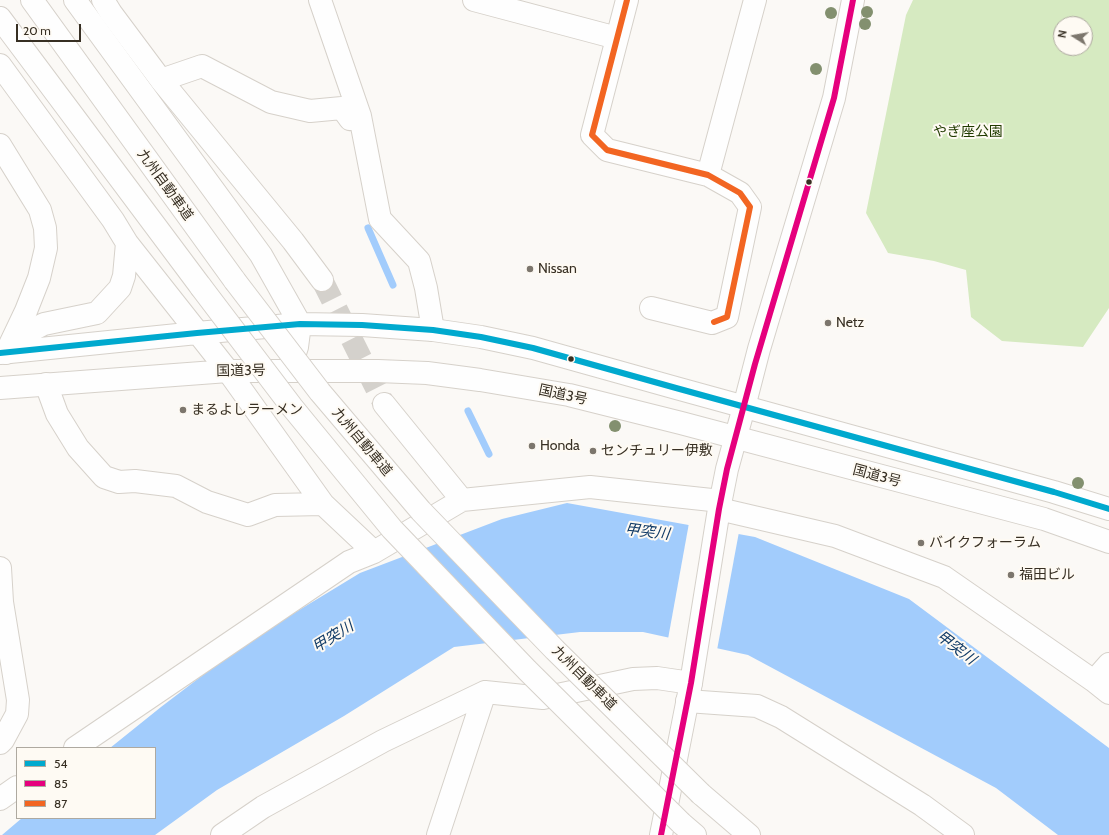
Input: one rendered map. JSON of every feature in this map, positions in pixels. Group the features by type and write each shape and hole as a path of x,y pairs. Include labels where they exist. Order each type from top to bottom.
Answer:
{"main road":[{"name":"九州自動車道","path":"32,0 235,281 320,392 421,511 555,650 701,794 749,835"},
{"path":"75,0 261,255 300,324 297,347 289,371"},
{"path":"320,0 360,116 380,219 419,261 426,288 433,330"},
{"path":"474,0 617,38"},
{"path":"627,0 592,136 608,150 708,175 740,193 750,207 727,317 712,323 651,308"},
{"path":"708,175 755,0"},
{"path":"661,835 689,692 727,469 757,357 834,98 853,0"},
{"path":"109,4 161,80 293,241 322,280"},
{"path":"0,18 292,407 392,530 527,670 688,829"},
{"path":"0,65 113,220 127,243 228,371 323,504 374,552"},
{"path":"161,80 202,66 271,102 310,111 342,108 350,119 360,116"},
{"path":"0,145 40,210 45,228 46,248 39,278 26,311 3,353"},
{"path":"3,353 34,329 44,324 97,313 120,288 124,276 127,243"},
{"path":"3,353 300,324 362,325 433,330 481,336 533,348 1054,492 1109,509"},
{"name":"国道3号","path":"0,388 228,371 378,371 427,373 480,380 569,395 1044,519 1109,542"},
{"path":"46,384 57,414 78,448 104,477 119,482 135,481 176,486 207,502 248,514 275,505 323,504"},
{"path":"384,404 462,500"},
{"path":"76,747 348,562 374,552 462,500 590,487 720,505 835,536 944,577 1102,687 1109,664"},
{"path":"0,568 2,602 18,700 18,714 0,743"},
{"path":"222,835 263,807 383,741 485,692 543,698 633,679 657,678 689,692 757,706 781,717 922,804 963,835"},
{"path":"438,835 485,692"},
{"path":"0,799 16,788"},
{"path":"248,835 263,807"}],"green space":[{"name":"やぎ座公園","path":"913,0 1109,0 1109,308 1083,347 1002,341 971,317 966,270 934,261 888,253 866,213 906,15"}],"water":[{"name":"甲突川","path":"567,503 755,537 909,599 1109,748 1109,835 1058,835 996,788 748,655 643,632 580,632 454,647 344,716 217,790 155,835 2,835 21,819 156,819 156,747 111,747 245,643 360,573 502,519"}],"pier":[{"path":"689,523 739,532 717,650 668,639"}],"waterway":[{"path":"368,228 393,285"},
{"path":"468,411 489,454"}],"tunnel":[{"path":"322,280 384,404"}],"transit line":[{"name":"87","path":"627,0 592,135 607,150 708,175 740,193 750,207 727,317 714,322"},
{"name":"85","path":"661,835 691,683 719,509 727,469 755,364 834,98 853,0"},
{"name":"54","path":"0,353 300,324 362,325 433,330 481,337 533,348 1054,492 1109,509"}],"place":[{"name":"Nissan","path":"530,269"},
{"name":"Netz","path":"828,323"},
{"name":"まるよしラーメン","path":"183,410"},
{"name":"Honda","path":"532,446"},
{"name":"センチュリー伊敷","path":"593,451"},
{"name":"バイクフォーラム","path":"921,543"},
{"name":"福田ビル","path":"1011,575"}]}
